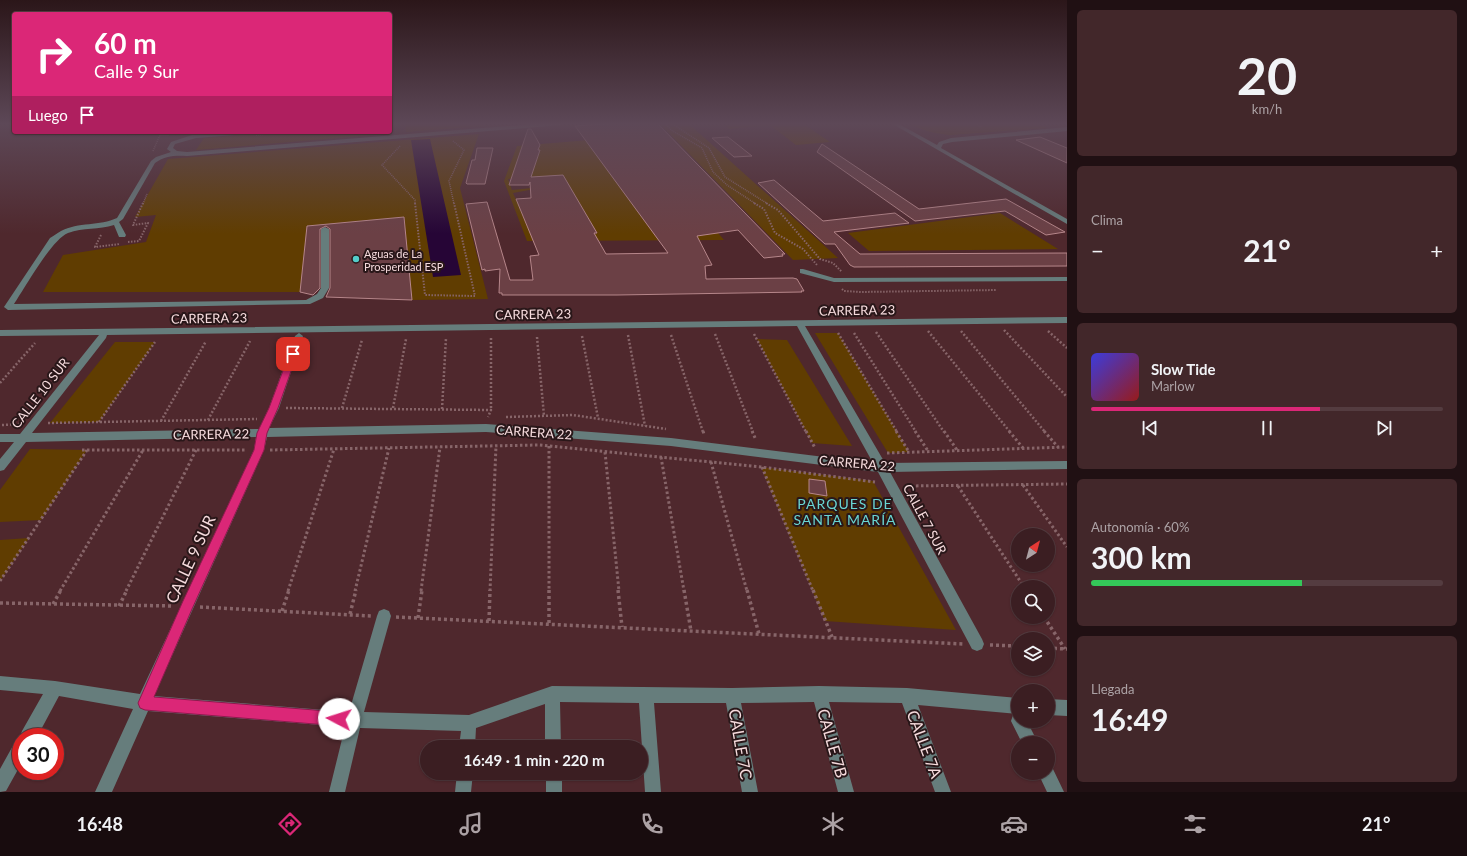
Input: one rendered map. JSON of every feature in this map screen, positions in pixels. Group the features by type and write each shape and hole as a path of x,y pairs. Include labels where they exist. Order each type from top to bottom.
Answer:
{"street":[{"path":"4,306 53,240 58,236 77,228 116,222 123,216 152,162 155,160"},
{"path":"960,160 1067,222"},
{"path":"116,222 122,235"},
{"path":"4,306 307,302 320,296 325,288 325,229"},
{"path":"803,271 834,280 1067,279"},
{"name":"CARRERA 23","path":"0,333 1067,320"},
{"name":"CALLE 7 SUR","path":"800,324 892,486 977,644"},
{"name":"CALLE 10 SUR","path":"0,467 103,336"},
{"name":"CALLE 9 SUR","path":"103,792 145,703 187,606 259,450 262,433 274,408 299,336"},
{"name":"CARRERA 22","path":"0,438 486,428 672,442 881,468 1067,465"},
{"path":"337,792 354,720 384,616"},
{"path":"0,684 55,688 145,703 354,720 469,723 552,694 646,696 819,694 906,696 1011,706"},
{"path":"33,728 55,688"},
{"path":"552,694 553,740"},
{"name":"CALLE 7B","path":"819,694 846,792"},
{"path":"646,696 653,792"},
{"name":"CALLE 7C","path":"732,696 750,792"},
{"name":"CALLE 7A","path":"906,696 943,792"},
{"path":"1055,707 1067,708"},
{"path":"468,740 469,723"},
{"path":"0,785 12,764"},
{"path":"463,792 464,780"},
{"path":"554,780 554,792"},
{"path":"1050,780 1056,792"}],"path":[{"path":"387,160 382,165 415,200 425,295 475,296 449,181 459,160"},
{"path":"707,160 713,172 727,185 764,209 775,233 803,249 844,292 1004,290"},
{"path":"716,160 725,177 778,210 820,259 833,263 862,292"},
{"path":"104,229 95,247 139,241 148,223 133,225 148,192"},
{"path":"1047,329 1067,348"},
{"path":"960,330 1058,447"},
{"path":"1004,330 1067,397"},
{"path":"928,331 1023,448"},
{"path":"838,332 909,452"},
{"path":"854,332 928,451"},
{"path":"876,332 958,450"},
{"path":"715,334 756,440"},
{"path":"754,334 815,448"},
{"path":"628,335 645,426"},
{"path":"671,335 704,434"},
{"path":"582,336 598,418"},
{"path":"537,337 544,416"},
{"path":"442,409 446,338"},
{"path":"491,338 491,410"},
{"path":"393,408 406,339"},
{"path":"342,408 362,340"},
{"path":"161,421 206,341"},
{"path":"208,420 250,341"},
{"path":"99,422 155,342"},
{"path":"0,382 36,343"},
{"path":"489,621 496,446"},
{"path":"549,446 549,624"},
{"path":"80,450 259,450 549,446 762,466 873,481 892,486 1067,484"},
{"path":"418,618 440,447"},
{"path":"873,453 1067,447"},
{"path":"282,612 334,448"},
{"path":"350,614 389,448"},
{"path":"0,581 88,450"},
{"path":"53,604 143,450"},
{"path":"119,606 196,450"},
{"path":"605,452 622,627"},
{"path":"661,457 691,631"},
{"path":"711,462 758,634"},
{"path":"762,466 832,637"},
{"path":"1023,484 1067,547"},
{"path":"957,485 1019,580"},
{"path":"0,603 187,606 282,612 1011,646"},
{"path":"1049,624 1066,649"},
{"path":"1055,648 1066,649"}],"shaded area":[{"path":"167,160 470,160 460,188 488,299 412,300 404,217 307,226 300,292 43,292 63,255 146,242 156,215 135,217"},
{"path":"414,160 435,160 461,275 433,277"},
{"path":"512,160 657,160 724,240 527,241 504,181","holes":["527,178 532,188 512,190 508,179","529,190 533,191 536,204 518,204 513,193","589,220 597,233 595,234 568,222","682,222 711,233 711,234 696,236"]},
{"path":"695,160 729,160 838,258 793,260"},
{"path":"1000,213 1058,249 869,251 848,233"},
{"path":"815,333 838,333 909,452 888,453"},
{"path":"757,339 787,340 852,446 812,443"},
{"path":"115,342 155,342 99,422 50,423"},
{"path":"30,449 87,450 41,520 0,522 0,490"},
{"path":"761,467 873,481 956,630 825,621"},
{"path":"29,538 0,581 0,540"}],"building":[{"path":"472,160 490,160 485,184 466,183"},
{"path":"517,160 537,160 531,177 563,175 597,233 594,233 606,254 668,253 600,160 693,160 785,254 782,254 783,256 764,258 738,230 697,236 712,265 705,266 706,279 793,278 797,279 804,291 617,295 502,295 502,293 499,293 500,269 482,270 466,204 487,202 510,280 533,280 530,256 539,255 516,199 531,198 530,182 529,185 509,185"},
{"path":"828,160 846,160 919,209 1006,199 1065,232 1046,235 1005,211 915,221"},
{"path":"1060,160 1067,160 1067,163"},
{"path":"774,180 823,221 895,213 909,223 834,232 860,254 1067,253 1067,266 854,267 850,265 835,244 825,244 758,183"},
{"name":"Aguas de La Prosperidad ESP","path":"404,217 412,300 326,297 330,288 330,229 326,226 320,229 320,288 313,295 300,292 307,226"},
{"path":"809,479 825,481 827,496 809,493"}],"place":[{"name":"Aguas de La Prosperidad ESP","path":"356,259"}],"district":[{"name":"PARQUES DE SANTA MARÍA","path":"845,512"}],"route":[{"path":"293,354 274,408 262,433 259,450 187,606 145,703 339,719"}]}
